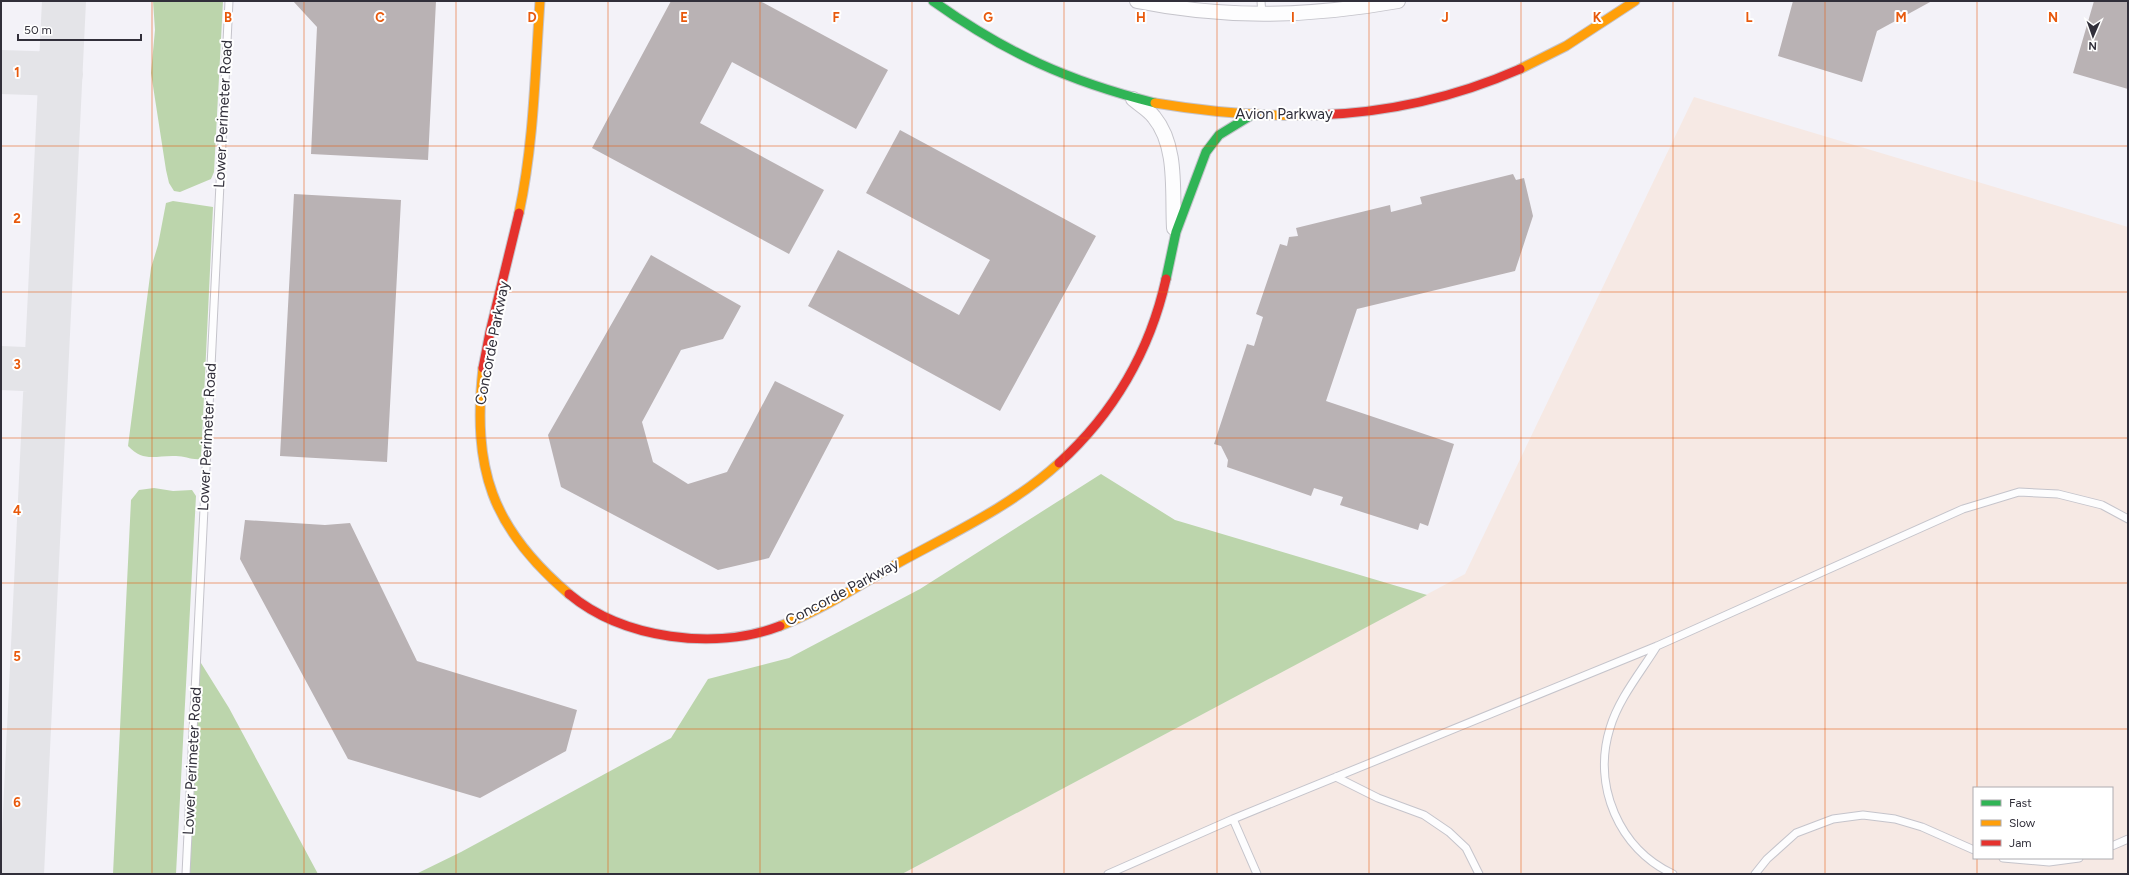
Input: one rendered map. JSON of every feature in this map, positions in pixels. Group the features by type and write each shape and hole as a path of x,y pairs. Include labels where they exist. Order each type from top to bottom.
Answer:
{"street":[{"name":"Concorde Parkway","path":"540,1 531,136 523,197 480,387 479,433 483,466 490,488 514,538 535,564 559,588 576,600 604,616 635,629 686,639 708,640 758,633 778,626 820,607 992,510 1039,480 1062,462 1094,428 1125,386 1138,361 1162,297 1174,236 1205,153 1213,140 1227,129 1250,116"},
{"name":"Avion Parkway","path":"933,1 982,35 1025,58 1061,74 1131,98 1190,110 1250,116 1334,115 1414,104 1490,80 1536,61 1571,43 1635,1"},
{"path":"1137,1 1214,13 1261,8 1309,14 1398,1"},
{"name":"Concorde Parkway","path":"1131,98 1154,116 1165,134 1171,157 1174,236"}],"lane":[{"name":"Lower Perimeter Road","path":"186,874 229,1"},
{"path":"1108,874 1233,819 1657,646 1963,509 2019,492 2058,494 2102,505 2128,519"},
{"path":"1657,646 1623,700 1610,728 1605,755 1605,782 1612,809 1624,833 1639,852 1656,866 1673,874"},
{"path":"1336,777 1378,798 1424,815 1449,832 1466,848 1479,874"},
{"path":"1755,874 1767,859 1796,833 1833,819 1863,815 1895,819 1922,827 1973,850"},
{"path":"1233,819 1257,874"},
{"path":"2113,846 2128,839"},
{"path":"2014,859 2049,862 2072,859"}],"shaded area":[{"path":"1694,97 2128,227 2128,874 902,874 1465,574"}],"green space":[{"path":"153,1 223,1 214,172 211,179 180,192 174,191 169,183 151,73 155,30"},
{"path":"173,201 213,207 201,459 176,456 150,457 139,455 128,446 151,268 158,245 166,203"},
{"path":"1101,474 1175,520 1427,595 902,874 416,874 461,852 671,738 708,679 789,658 920,589"},
{"path":"154,488 173,491 192,490 196,496 176,874 113,874 131,500 139,490"},
{"path":"196,655 229,708 318,874 186,874"}],"building":[{"path":"293,1 436,1 428,160 311,154 317,27"},
{"path":"671,1 760,1 888,70 856,129 732,62 700,123 824,190 789,254 592,148"},
{"path":"1793,1 1932,1 1877,31 1862,82 1778,56"},
{"path":"2094,1 2128,1 2128,89 2073,73"},
{"path":"900,130 1096,236 1000,411 808,306 838,250 959,315 990,260 866,193"},
{"path":"1513,174 1516,180 1524,178 1533,216 1515,271 1357,309 1326,401 1454,444 1428,526 1420,523 1418,530 1340,505 1343,497 1314,488 1311,496 1227,467 1228,460 1221,446 1214,444 1247,344 1254,346 1263,317 1256,314 1280,244 1287,246 1289,237 1298,236 1296,228 1390,205 1391,212 1422,204 1420,197"},
{"path":"294,194 401,200 387,462 280,456"},
{"path":"651,255 741,306 723,339 681,350 642,422 653,462 688,484 727,472 775,381 844,415 769,558 718,570 561,487 548,435"},
{"path":"245,520 325,525 350,523 417,661 577,710 566,751 480,798 348,759 240,559"}],"taxiway":[{"path":"22,874 64,1"},
{"path":"1,72 61,74"},
{"path":"1,368 46,370"}],"traffic: fast":[{"path":"933,1 986,36 1039,63 1094,85 1155,103"},
{"path":"1166,279 1176,232 1206,152 1219,135 1250,116"}],"traffic: slow":[{"path":"519,213 531,134 540,1"},
{"path":"1520,69 1566,46 1635,1"},
{"path":"1155,103 1236,113 1317,115"},
{"path":"483,368 480,404 481,436 485,466 493,494 505,520 521,545 542,569 569,594"},
{"path":"780,626 826,605 900,562 983,517 1022,492 1059,463"}],"traffic: jam":[{"path":"1317,115 1369,111 1420,102 1471,88 1520,69"},
{"path":"483,368 490,332 519,213"},
{"path":"1059,463 1096,424 1127,380 1150,331 1159,306 1166,279"},
{"path":"569,594 591,609 616,622 642,630 670,636 699,639 727,638 754,634 780,626"}]}
